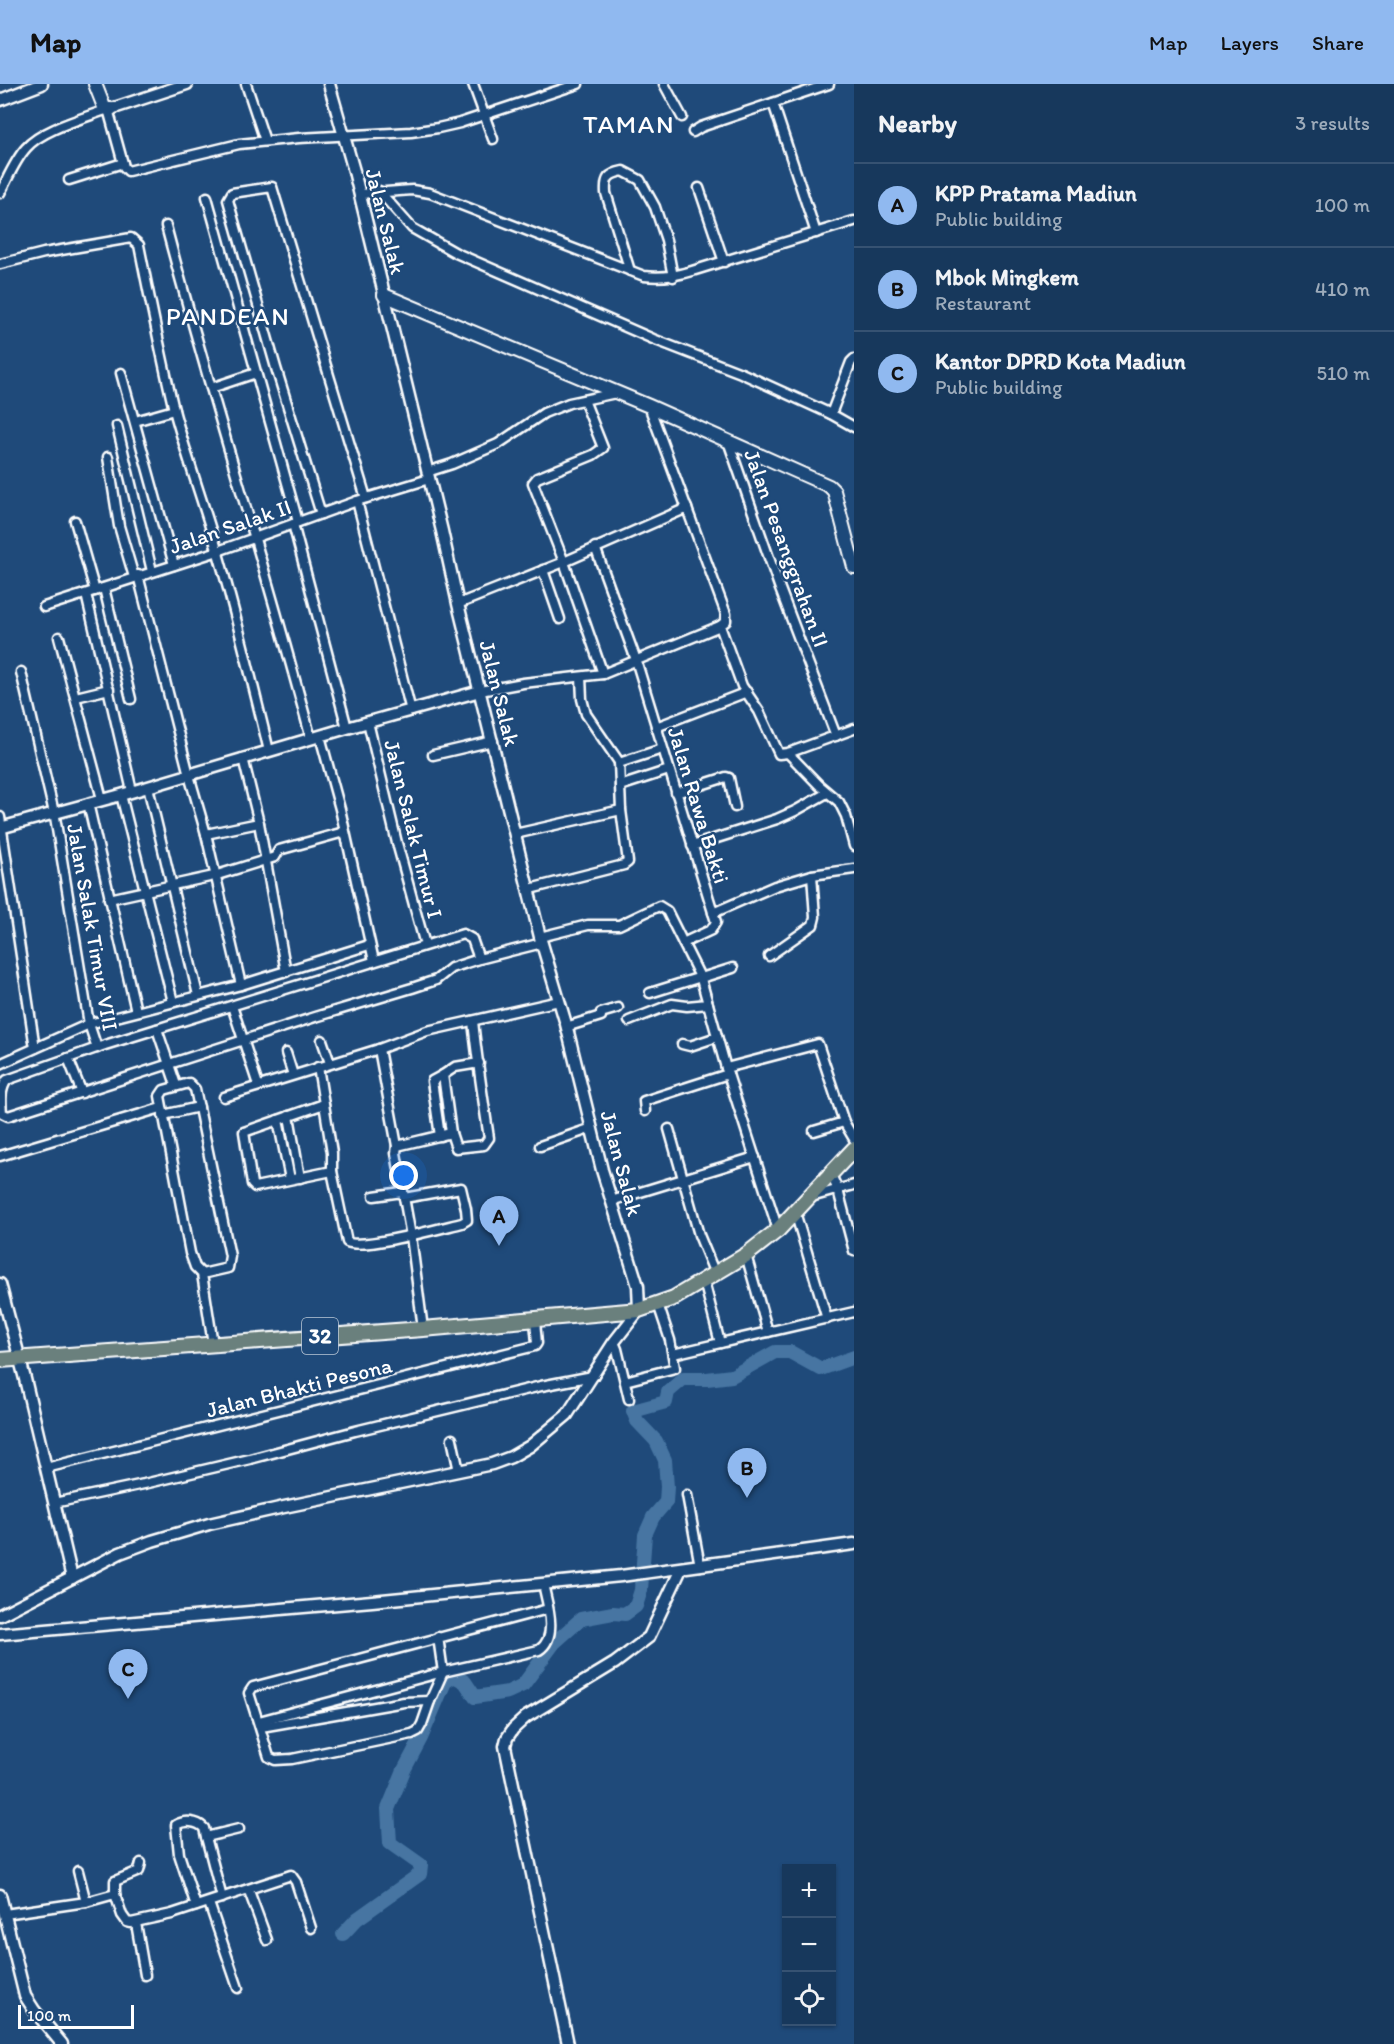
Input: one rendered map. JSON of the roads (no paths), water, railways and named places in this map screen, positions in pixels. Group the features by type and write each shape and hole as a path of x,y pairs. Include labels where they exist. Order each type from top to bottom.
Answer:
{"highway":[{"name":"32","path":"0,1360 423,1329 639,1310 658,1304 746,1255 778,1230 854,1149"}],"main road":[{"path":"95,84 104,107 110,109"},
{"path":"384,295 650,406 829,486 834,491 854,567"}],"street":[{"path":"0,100 42,84"},
{"path":"0,193 30,143 110,109 187,84"},
{"path":"246,84 265,141"},
{"name":"Jalan Salak","path":"329,84 360,194 541,940 611,1201 638,1286 639,1310"},
{"path":"473,84 493,139"},
{"path":"110,109 123,163 128,171 238,144 429,129 460,123 578,84"},
{"path":"664,84 682,117"},
{"path":"693,132 701,127 829,84"},
{"path":"772,103 816,233"},
{"path":"69,180 123,163"},
{"path":"630,270 605,187 607,178 623,171 640,180 655,207 666,240 673,277"},
{"path":"321,514 228,200 232,193 271,186 273,188 362,500 411,711"},
{"path":"699,188 724,261"},
{"path":"360,194 412,190 448,199 644,276 673,277 854,221"},
{"path":"379,191 411,228 456,253 653,339 741,373 831,414 854,427"},
{"path":"207,197 256,373 347,728"},
{"path":"166,226 196,342 285,637 340,809 374,961"},
{"path":"0,264 44,253 136,241 174,410 189,465 218,551 246,653 269,751"},
{"path":"831,414 852,362"},
{"path":"121,373 174,565"},
{"path":"211,388 256,373"},
{"name":"Jalan Salak II","path":"44,607 218,551 362,500 428,475 498,444 544,413 569,403 617,393"},
{"path":"584,400 603,447 602,451 533,481 564,561 603,674"},
{"path":"35,1048 1,824 54,813 148,787 480,691 523,683 603,674 720,626 726,621 726,614 650,406"},
{"path":"135,421 174,410"},
{"path":"117,426 152,571"},
{"name":"Jalan Pesanggrahan II","path":"728,440 780,589 836,736"},
{"path":"108,457 119,525 136,576 206,834 241,985"},
{"path":"458,604 687,508"},
{"path":"75,521 95,591 131,699"},
{"name":"Jalan Rawa Bakti","path":"596,547 636,660 716,922 715,927 683,943"},
{"path":"543,570 560,619"},
{"path":"95,591 126,793 173,1002"},
{"path":"720,626 747,692 759,711 780,755 854,729"},
{"path":"59,637 102,799"},
{"name":"Jalan Salak Timur VIII","path":"21,672 54,813 89,1024 97,1048"},
{"path":"530,889 626,865 628,855 621,810 619,763 586,714 582,694 582,677"},
{"path":"76,697 109,689"},
{"path":"656,727 747,692"},
{"name":"Jalan Salak Timur I","path":"368,722 397,843 425,945"},
{"path":"433,755 493,741"},
{"path":"619,763 662,749"},
{"path":"788,753 827,793 839,802 846,816 854,846"},
{"path":"243,758 267,860 286,972"},
{"path":"620,786 669,770"},
{"path":"676,793 726,777 729,778 735,807"},
{"path":"148,787 198,996"},
{"path":"692,846 777,819 827,793"},
{"path":"88,803 136,1011"},
{"path":"515,834 621,810"},
{"path":"206,834 259,823"},
{"path":"109,899 146,889 214,876 276,857 279,850 344,832"},
{"path":"713,913 775,886 812,875 854,869"},
{"path":"769,956 813,925 815,917 812,875"},
{"path":"479,959 472,939 466,934 97,1048 7,1080 3,1087 2,1113 8,1116 244,1042 315,1017 436,980 451,968 588,925 610,927 619,925 659,906 667,911 701,978 727,1071 778,1230"},
{"path":"0,1064 89,1024 241,985 369,945"},
{"path":"650,993 732,968"},
{"path":"224,1097 379,1049 427,1031 559,1001"},
{"path":"628,1021 672,1004 687,1006 708,1004"},
{"path":"232,1006 258,1085"},
{"path":"566,1027 618,1008"},
{"path":"442,1075 451,1133 456,1148 484,1145 489,1140 473,1021"},
{"path":"157,1029 176,1085"},
{"path":"682,1044 690,1046 717,1037"},
{"path":"322,1040 330,1063"},
{"path":"645,1111 644,1101 727,1071 818,1044 844,1122 854,1139"},
{"path":"379,1049 397,1146 395,1158 411,1236 423,1329"},
{"path":"286,1053 293,1075"},
{"path":"68,1058 82,1093"},
{"path":"440,1136 432,1082 455,1067 479,1063"},
{"path":"318,1067 333,1153 332,1171 348,1243 411,1236 465,1222 466,1209 462,1190 458,1187 403,1195 374,1196"},
{"path":"202,1274 228,1268 230,1256 199,1107 192,1085 189,1083 176,1085 161,1092 160,1096 189,1253 195,1267 202,1274 213,1344"},
{"path":"324,1104 244,1132 252,1184 255,1187 332,1171"},
{"path":"0,1156 162,1112 199,1107"},
{"path":"289,1116 300,1178"},
{"path":"278,1120 290,1179"},
{"path":"814,1131 844,1122"},
{"path":"540,1146 592,1128"},
{"path":"669,1129 699,1235 720,1343"},
{"path":"397,1146 451,1133"},
{"path":"611,1201 755,1157"},
{"path":"831,1175 838,1190 854,1251"},
{"path":"810,1197 854,1185"},
{"path":"795,1212 827,1319"},
{"path":"746,1255 768,1332"},
{"path":"0,1284 20,1358 72,1578"},
{"path":"625,1381 674,1370 676,1366 658,1304"},
{"path":"0,1615 120,1553 210,1524 492,1464 511,1457 530,1446 567,1415 614,1342 639,1310"},
{"path":"673,1354 854,1312"},
{"name":"Jalan Bhakti Pesona","path":"46,1468 535,1346 537,1343 535,1320"},
{"path":"614,1342 629,1399"},
{"path":"54,1503 154,1482 378,1425 541,1386 593,1376"},
{"path":"452,1439 459,1471"},
{"path":"687,1495 700,1566"},
{"path":"0,1634 633,1575 854,1544"},
{"path":"568,2044 505,1746 513,1729 526,1717 615,1663 649,1637 681,1569"},
{"path":"260,1724 443,1672 539,1650 548,1641 548,1609 543,1584"},
{"path":"438,1637 443,1672 418,1731 292,1759 275,1760 269,1757 249,1693 253,1687 438,1637 548,1609"},
{"path":"260,1724 392,1704 430,1701"},
{"path":"196,1906 179,1854 176,1826 181,1822 196,1822 204,1828 222,1898"},
{"path":"206,1837 239,1829"},
{"path":"141,1863 139,1871 115,1881 115,1894 124,1920 129,1923 136,1923 249,1891 285,1876 293,1877 311,1928"},
{"path":"78,1871 86,1902"},
{"path":"249,1891 267,1940"},
{"path":"5,1914 86,1902 115,1894"},
{"path":"0,1895 21,1984 27,2000 62,2044"},
{"path":"209,1903 238,1988"},
{"path":"136,1923 145,1974"}],"waterway":[{"path":"343,1934 357,1919 420,1874 421,1865 390,1843 388,1809 445,1682 454,1676 465,1682 475,1697 508,1692 523,1685 554,1643 581,1619 613,1613 625,1614 636,1606 641,1590 645,1535 653,1517 666,1502 667,1487 665,1460 656,1441 637,1421 633,1411 666,1402 668,1392 683,1379 732,1376 775,1352 790,1352 821,1369 854,1357"}],"place":[{"name":"KPP Pratama Madiun","path":"499,1246"},
{"name":"Mbok Mingkem","path":"747,1498"},
{"name":"Kantor DPRD Kota Madiun","path":"128,1699"}],"district":[{"name":"TAMAN","path":"629,124"},
{"name":"PANDEAN","path":"228,316"}]}
